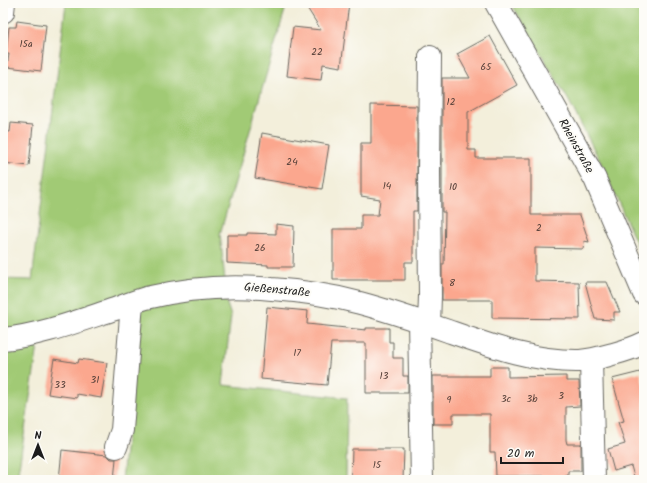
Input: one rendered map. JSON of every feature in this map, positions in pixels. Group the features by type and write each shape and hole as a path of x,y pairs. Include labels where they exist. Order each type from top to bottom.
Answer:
{"street":[{"path":"3,12 4,3"},
{"name":"Rheinstraße","path":"496,3 595,179 644,294"},
{"path":"422,480 424,323 430,296 430,57"},
{"name":"Gießenstraße","path":"3,339 21,337 44,331 145,299 183,291 242,287 336,296 424,323 496,348 558,360 591,360 625,351 644,343"},
{"path":"116,447 122,430 132,303"},
{"path":"591,360 594,480"}],"green space":[{"path":"66,3 287,3 220,234 225,280 3,332 3,279 32,280"},
{"path":"511,3 644,3 644,261 603,167 569,101"},
{"path":"225,298 231,316 223,385 347,398 346,480 122,480 139,310 174,302"},
{"path":"39,340 17,480 3,480 3,349"}],"building":[{"path":"304,3 349,3 341,67 323,64 321,80 287,76 293,27 321,30"},
{"path":"17,21 46,25 41,71 7,67 9,54 6,54 9,27 16,27"},
{"path":"490,36 517,85 468,112 468,150 476,150 476,158 531,158 531,215 580,215 589,242 584,241 583,249 535,248 535,281 579,282 580,319 492,318 492,300 442,300 442,264 444,264 445,212 442,212 442,78 470,78 457,54"},
{"path":"371,105 417,106 417,211 413,211 413,262 405,262 405,280 333,280 333,229 361,229 361,215 378,215 380,199 361,196 361,143 371,143"},
{"path":"11,123 33,125 29,166 3,163 3,131 10,132"},
{"path":"262,133 329,145 322,189 255,178"},
{"path":"276,224 294,226 293,267 268,267 268,265 227,263 227,235 247,235 247,233 276,234"},
{"path":"585,282 607,282 620,312 614,312 614,320 595,319"},
{"path":"267,307 308,311 307,324 366,330 366,328 389,328 389,342 393,342 393,358 403,358 403,376 408,376 408,393 366,393 366,343 331,343 327,385 261,379"},
{"path":"54,359 78,363 79,359 107,363 101,398 77,394 77,398 48,394"},
{"path":"490,367 508,367 508,377 566,376 566,381 579,381 580,406 566,407 566,440 567,444 581,444 581,471 568,471 568,476 496,476 495,452 490,452 490,414 453,414 453,424 433,424 433,376 490,376"},
{"path":"640,372 644,387 644,480 635,480 631,466 614,471 608,449 625,444 618,422 624,421 612,379"},
{"path":"352,449 404,449 403,480 351,480"},
{"path":"62,450 107,455 111,459 116,459 114,480 59,480"}]}
